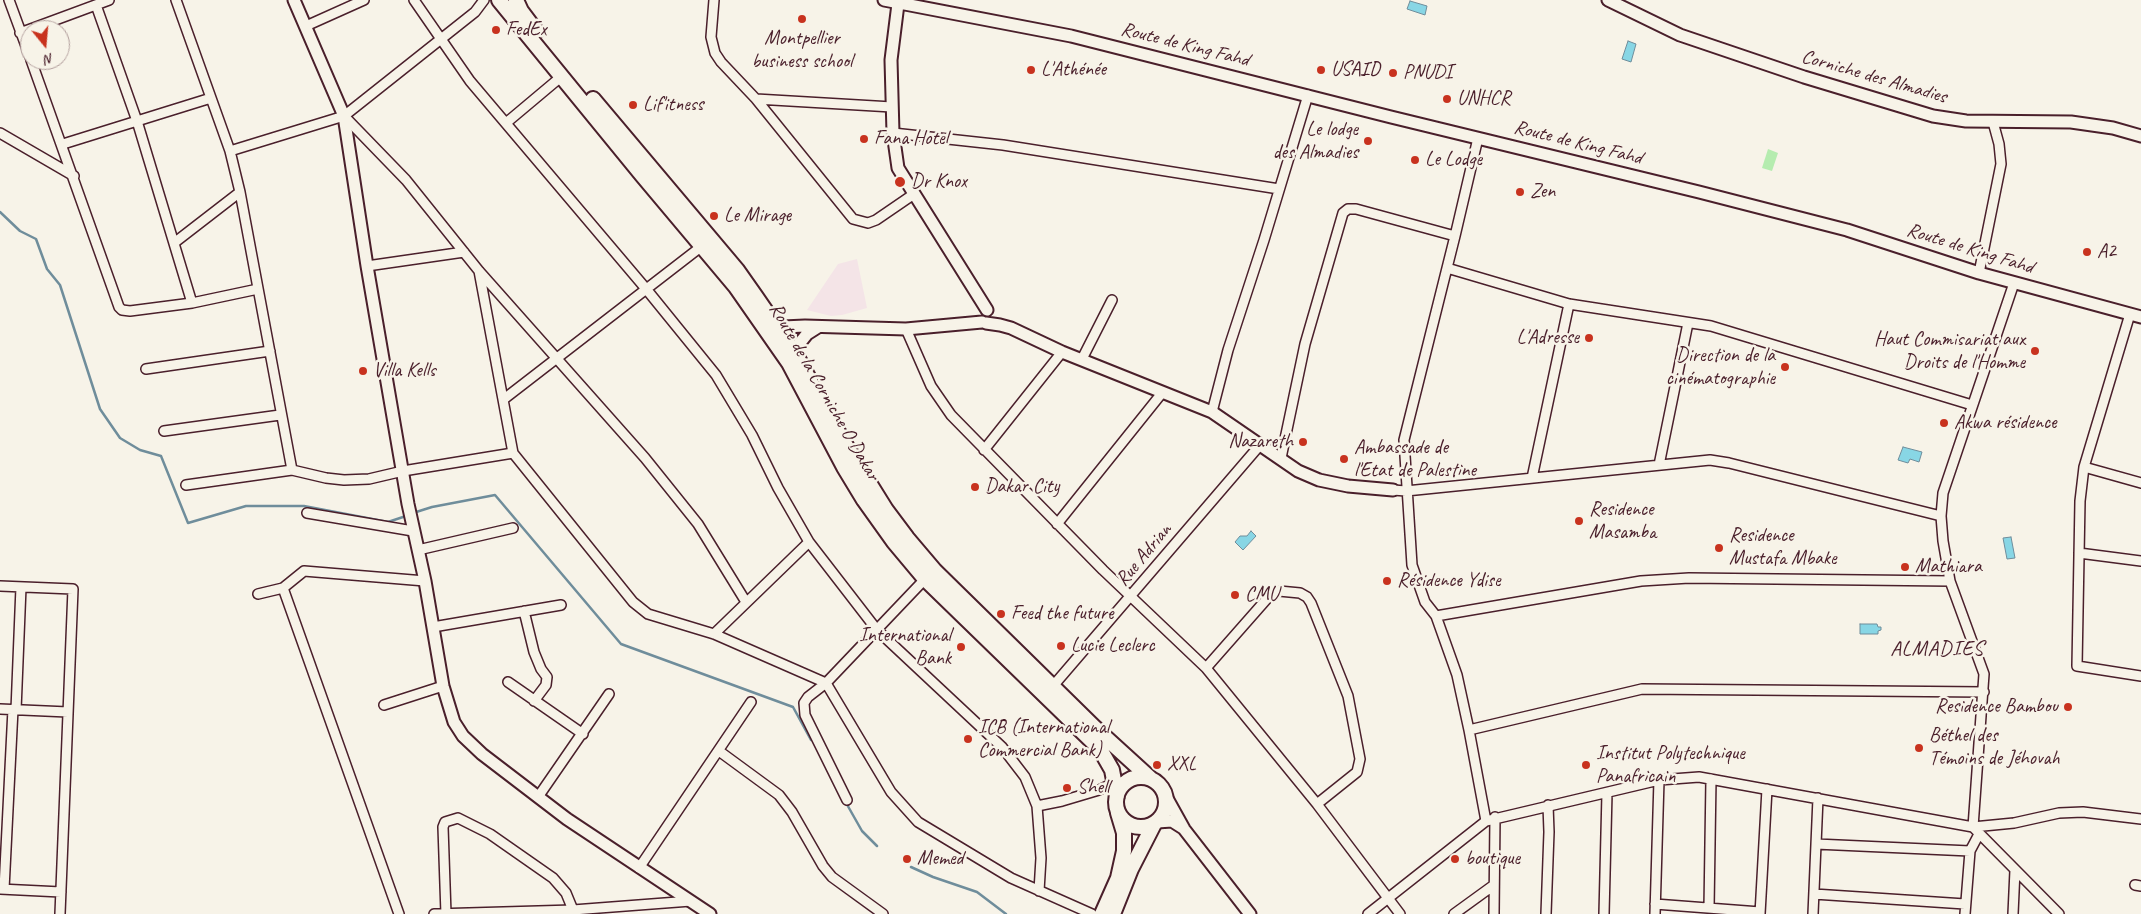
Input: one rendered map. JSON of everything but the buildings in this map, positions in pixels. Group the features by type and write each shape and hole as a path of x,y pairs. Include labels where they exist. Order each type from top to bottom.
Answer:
{"highway":[{"name":"Route de la Corniche O Dakar","path":"499,0 736,286 779,348 864,500 894,542 925,579 1092,740 1108,761 1116,789"},
{"name":"Route de la Corniche O Dakar","path":"516,0 521,11 536,31 737,270 796,355 843,441 886,510 907,538 935,571 1151,779"},
{"path":"1102,914 1118,878 1124,851 1124,834 1116,804 1116,789 1128,781 1142,777 1151,779 1159,785 1164,793 1165,808 1131,869 1113,914"},
{"path":"1118,813 1124,821 1134,826 1144,827 1155,823"}],"street":[{"path":"9,0 20,33"},
{"path":"55,20 109,0"},
{"path":"176,0 230,151 240,192 280,415 292,470"},
{"path":"294,0 344,116 367,266 408,504 425,581 442,686 454,722 463,736 482,754 538,797 639,868 710,914"},
{"path":"306,26 364,0"},
{"path":"414,0 470,81 647,290 716,375 736,406 809,542 877,630 1002,747 1025,777 1037,806 1041,858 1039,891"},
{"path":"230,151 344,116 440,37 475,12 484,0"},
{"path":"714,0 711,37 715,53 756,99 853,219 868,223 876,220 914,194"},
{"name":"Route de King Fahd","path":"884,0 1071,36 1699,192 1847,230 1979,273 2135,315"},
{"name":"Corniche des Almadies","path":"1611,1 1680,35 1840,88 1933,116 1966,121 2071,122 2113,128 2141,136"},
{"path":"899,2 891,60 895,158 898,168 978,297 986,318"},
{"path":"96,5 137,121 192,303"},
{"path":"35,70 119,307 122,310 130,311 192,303 258,289"},
{"path":"506,123 562,76"},
{"path":"1212,412 1228,350 1308,95"},
{"path":"63,144 211,98"},
{"path":"756,99 892,107"},
{"path":"344,116 406,180 479,271 645,458 698,524 746,602"},
{"path":"1979,273 2001,164 1999,144 1993,122"},
{"path":"894,133 1003,145 1279,189"},
{"path":"0,134 74,176"},
{"path":"1478,138 1404,440 1412,565 1425,602 1436,616 1457,675 1470,730 1490,819 1494,914"},
{"path":"174,243 240,192"},
{"path":"1281,458 1305,344 1343,212 1356,208 1455,236"},
{"path":"504,399 702,246"},
{"path":"367,266 464,252"},
{"path":"1447,268 1570,304 1688,324 1711,326 1972,406"},
{"path":"479,271 513,453 640,608 657,617 714,634 826,683 891,792 918,822 981,861 1039,891 1092,914"},
{"path":"1965,914 1970,852 1976,830 1984,692 1983,669 1950,581 1941,516 1943,493 2014,282"},
{"path":"1082,359 1112,300"},
{"path":"1532,478 1570,304"},
{"path":"2135,315 2084,467 2080,502 2077,666 2141,676"},
{"path":"776,325 783,327 906,329 965,324 986,318 1062,352 1212,412 1298,471 1319,480 1348,486 1406,491 1710,460 1729,463 1941,516"},
{"path":"1659,465 1688,324"},
{"path":"796,355 799,344 807,334 818,327"},
{"path":"906,329 939,399 951,415 1057,524 1206,668 1317,804 1400,914"},
{"path":"146,369 270,351"},
{"path":"984,450 1062,352"},
{"path":"1057,524 1162,393"},
{"path":"164,431 280,415"},
{"name":"Rue Adrian","path":"1053,686 1260,446"},
{"path":"186,485 292,470 344,480 369,479 403,471 513,453"},
{"path":"2084,467 2141,483"},
{"path":"308,513 413,529"},
{"path":"418,550 513,528"},
{"path":"714,634 809,542"},
{"path":"2079,553 2141,561"},
{"path":"258,594 283,588 304,571 425,581"},
{"path":"1436,616 1640,581 1689,578 1950,581"},
{"path":"847,800 805,714 804,703 808,697 826,683 925,579"},
{"path":"0,586 73,589 60,914"},
{"path":"21,587 2,889 61,892"},
{"path":"283,588 399,914"},
{"path":"1206,668 1272,593 1279,591 1300,593 1311,603 1348,696 1360,759 1357,772 1317,804"},
{"path":"432,627 561,605"},
{"path":"524,612 534,652 541,670 547,677 546,685 534,700"},
{"path":"508,682 582,734"},
{"path":"384,705 442,686"},
{"path":"1470,730 1642,689 1984,692"},
{"path":"538,797 609,694"},
{"path":"639,868 751,702"},
{"path":"0,709 68,712"},
{"path":"719,751 779,796 792,812 823,866 832,877 883,914"},
{"path":"1368,914 1490,819 1659,780 1699,777 1818,798 1976,830 2059,813 2083,812 2141,819"},
{"path":"1709,908 1711,779"},
{"path":"1655,914 1659,780"},
{"path":"1037,806 1099,790 1116,789"},
{"path":"1655,904 1760,913 1767,789"},
{"path":"1164,793 1184,829 1250,914"},
{"path":"1604,914 1606,793"},
{"path":"1813,914 1818,798"},
{"path":"1546,914 1548,805"},
{"path":"446,914 443,827 445,822 458,818 490,834 553,878 566,893 573,910"},
{"path":"1155,823 1172,821 1184,829"},
{"path":"1976,830 2059,914"},
{"path":"1816,844 1970,852"},
{"path":"2013,914 2015,870"},
{"path":"1454,914 1494,885"},
{"path":"1814,894 1966,904"},
{"path":"434,914 573,910 691,901"}],"shaded area":[{"path":"857,259 867,308 831,316 807,310 838,264"}],"green space":[{"path":"1768,149 1778,153 1772,171 1762,168"}],"water":[{"path":"1410,1 1427,6 1425,15 1407,9"},
{"path":"1628,41 1636,44 1631,62 1622,59"},
{"path":"1903,447 1922,452 1919,462 1910,459 1908,463 1898,460"},
{"path":"1251,531 1256,536 1243,550 1235,542 1240,536 1247,536"},
{"path":"2011,537 2015,558 2007,559 2003,538"},
{"path":"1860,624 1877,624 1878,627 1881,627 1881,630 1878,631 1878,634 1860,634"}],"waterway":[{"path":"0,212 20,231 36,239 47,269 60,285 100,409 120,438 140,450 161,456 188,523 246,506 304,506 388,522 406,516"},
{"path":"413,513 432,507 495,495 621,644 793,707 811,740"},
{"path":"845,801 862,831 877,846"},
{"path":"911,867 933,877 977,892 1006,914"}],"place":[{"name":"Montpellier business school","path":"802,19"},
{"name":"FedEx","path":"496,30"},
{"name":"L'Athénée","path":"1031,70"},
{"name":"USAID","path":"1321,70"},
{"name":"PNUDI","path":"1393,73"},
{"name":"UNHCR","path":"1447,99"},
{"name":"Lif'itness","path":"633,105"},
{"name":"Fana Hotel","path":"864,139"},
{"name":"Le lodge des Almadies","path":"1368,141"},
{"name":"Le Lodge","path":"1415,160"},
{"name":"Dr Knox","path":"900,182"},
{"name":"Zen","path":"1520,192"},
{"name":"Le Mirage","path":"714,216"},
{"name":"A2","path":"2087,252"},
{"name":"L'Adresse","path":"1589,338"},
{"name":"Haut Commisariat aux Droits de l'Homme","path":"2035,351"},
{"name":"Direction de la cinématographie","path":"1785,367"},
{"name":"Villa Kells","path":"363,371"},
{"name":"Akwa résidence","path":"1944,423"},
{"name":"Nazareth","path":"1303,442"},
{"name":"Ambassade de l'Etat de Palestine","path":"1344,459"},
{"name":"Dakar City","path":"975,487"},
{"name":"Residence Masamba","path":"1579,521"},
{"name":"Residence Mustafa Mbake","path":"1719,548"},
{"name":"Mathiara","path":"1905,567"},
{"name":"Résidence Ydise","path":"1387,581"},
{"name":"CMU","path":"1235,595"},
{"name":"Feed the future","path":"1001,614"},
{"name":"Lucie Leclerc","path":"1061,646"},
{"name":"International Bank","path":"961,647"},
{"name":"Residence Bambou","path":"2068,707"},
{"name":"ICB (International Commercial Bank)","path":"968,739"},
{"name":"Béthel des Témoins de Jéhovah","path":"1919,748"},
{"name":"XXL","path":"1157,765"},
{"name":"Institut Polytechnique Panafricain","path":"1586,765"},
{"name":"Shell","path":"1067,788"},
{"name":"Memed","path":"907,859"},
{"name":"boutique","path":"1455,859"}],"district":[{"name":"ALMADIES","path":"1937,649"}]}
